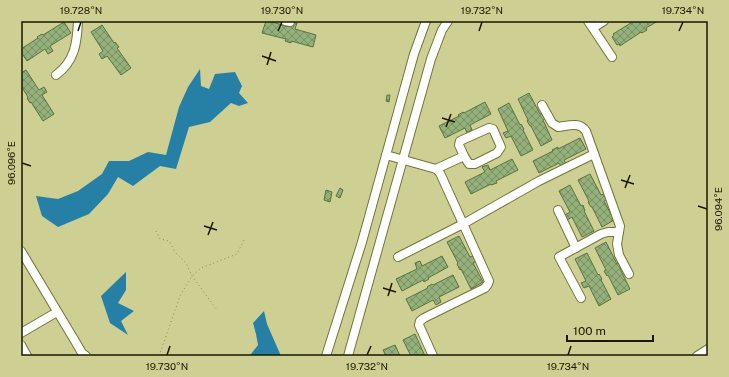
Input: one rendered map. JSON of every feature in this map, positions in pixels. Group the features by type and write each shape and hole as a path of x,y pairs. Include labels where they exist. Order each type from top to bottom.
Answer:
{"street":[{"path":"56,74 60,72 70,61 78,34 78,21"},
{"path":"326,356 362,242 414,54 426,21"},
{"path":"348,356 431,59 442,30 448,21"},
{"path":"588,21 612,57"},
{"path":"593,28 604,21"},
{"path":"542,105 552,123 558,127 578,124 583,126 586,131 620,226 617,244 619,255 629,274"},
{"path":"489,128 493,130 501,148 497,153 475,164 469,164 464,156 459,145 460,141 489,128"},
{"path":"398,257 463,224 539,181 594,154"},
{"path":"386,155 436,168 440,173 489,281 485,288 420,321 419,325 433,356"},
{"path":"436,168 464,156"},
{"path":"558,210 576,248"},
{"path":"581,298 559,257 601,234 608,232 619,232"},
{"path":"21,251 82,353 86,356"},
{"path":"21,333 57,312"},
{"path":"21,345 28,356"},
{"path":"697,356 708,349"}],"path":[{"path":"156,231 160,239 169,241 175,252 186,264 192,276 217,310"},
{"path":"159,356 180,296 192,276 201,268 237,254 245,238"}],"water":[{"path":"200,69 201,86 209,89 215,74 235,72 242,86 239,93 248,103 239,106 231,103 210,122 189,127 176,169 160,166 133,186 118,177 108,194 89,214 58,227 42,216 36,196 58,199 78,191 102,174 109,161 129,161 148,152 166,155 179,107 188,87"},
{"path":"126,272 126,290 118,303 134,311 121,321 128,335 110,323 101,296"},
{"path":"264,311 267,324 281,356 250,356 258,345 253,323"}],"building":[{"path":"266,21 289,27 291,21 297,23 295,29 316,35 313,47 291,41 291,43 285,41 286,39 262,33"},
{"path":"634,21 658,21 646,28 647,30 642,33 641,32 620,46 619,44 617,45 612,37 614,35 613,34"},
{"path":"64,22 71,33 50,46 53,51 48,54 45,49 27,61 21,52 21,49 38,38 37,37"},
{"path":"102,25 114,43 115,42 119,47 117,48 131,68 121,75 107,56 102,59 99,54 103,51 91,32"},
{"path":"26,70 39,90 44,87 47,92 42,95 54,114 43,121 31,102 30,103 21,86 21,73"},
{"path":"529,93 540,114 545,112 548,117 543,120 552,140 541,146 527,121 528,120 518,99"},
{"path":"387,95 390,95 389,102 386,101"},
{"path":"485,102 491,114 470,125 472,130 467,133 465,128 445,138 439,126 459,116 458,115 463,112 464,113"},
{"path":"509,103 520,125 521,124 524,129 523,130 533,150 521,156 511,136 506,138 503,133 508,131 498,109"},
{"path":"580,138 586,149 564,160 567,165 562,168 559,163 539,173 533,161 558,147 558,149"},
{"path":"512,159 518,170 496,181 497,183 491,184 471,194 465,182 485,172 482,167 488,165 490,170"},
{"path":"590,174 601,195 606,193 609,198 604,201 614,220 602,227 578,180"},
{"path":"570,185 581,206 583,205 584,211 594,231 582,237 572,217 567,220 565,215 570,212 559,191"},
{"path":"340,188 343,190 340,198 336,196"},
{"path":"326,190 332,192 330,202 324,200"},
{"path":"459,236 470,257 475,255 478,260 473,263 483,282 471,289 447,242"},
{"path":"606,242 617,264 622,261 625,267 620,269 630,289 618,295 608,275 607,276 604,271 606,270 595,248"},
{"path":"587,253 598,275 599,274 602,279 601,280 611,299 599,306 589,286 584,288 581,283 586,281 575,259"},
{"path":"442,256 448,267 428,278 429,279 424,282 423,280 402,291 396,279 417,269 415,263 420,261 422,266"},
{"path":"453,275 459,287 439,297 441,302 436,305 433,300 412,311 406,299 428,288 427,287 432,284 433,285"},
{"path":"415,334 425,356 411,356 403,340"},
{"path":"395,345 400,356 386,356 383,350"}]}
